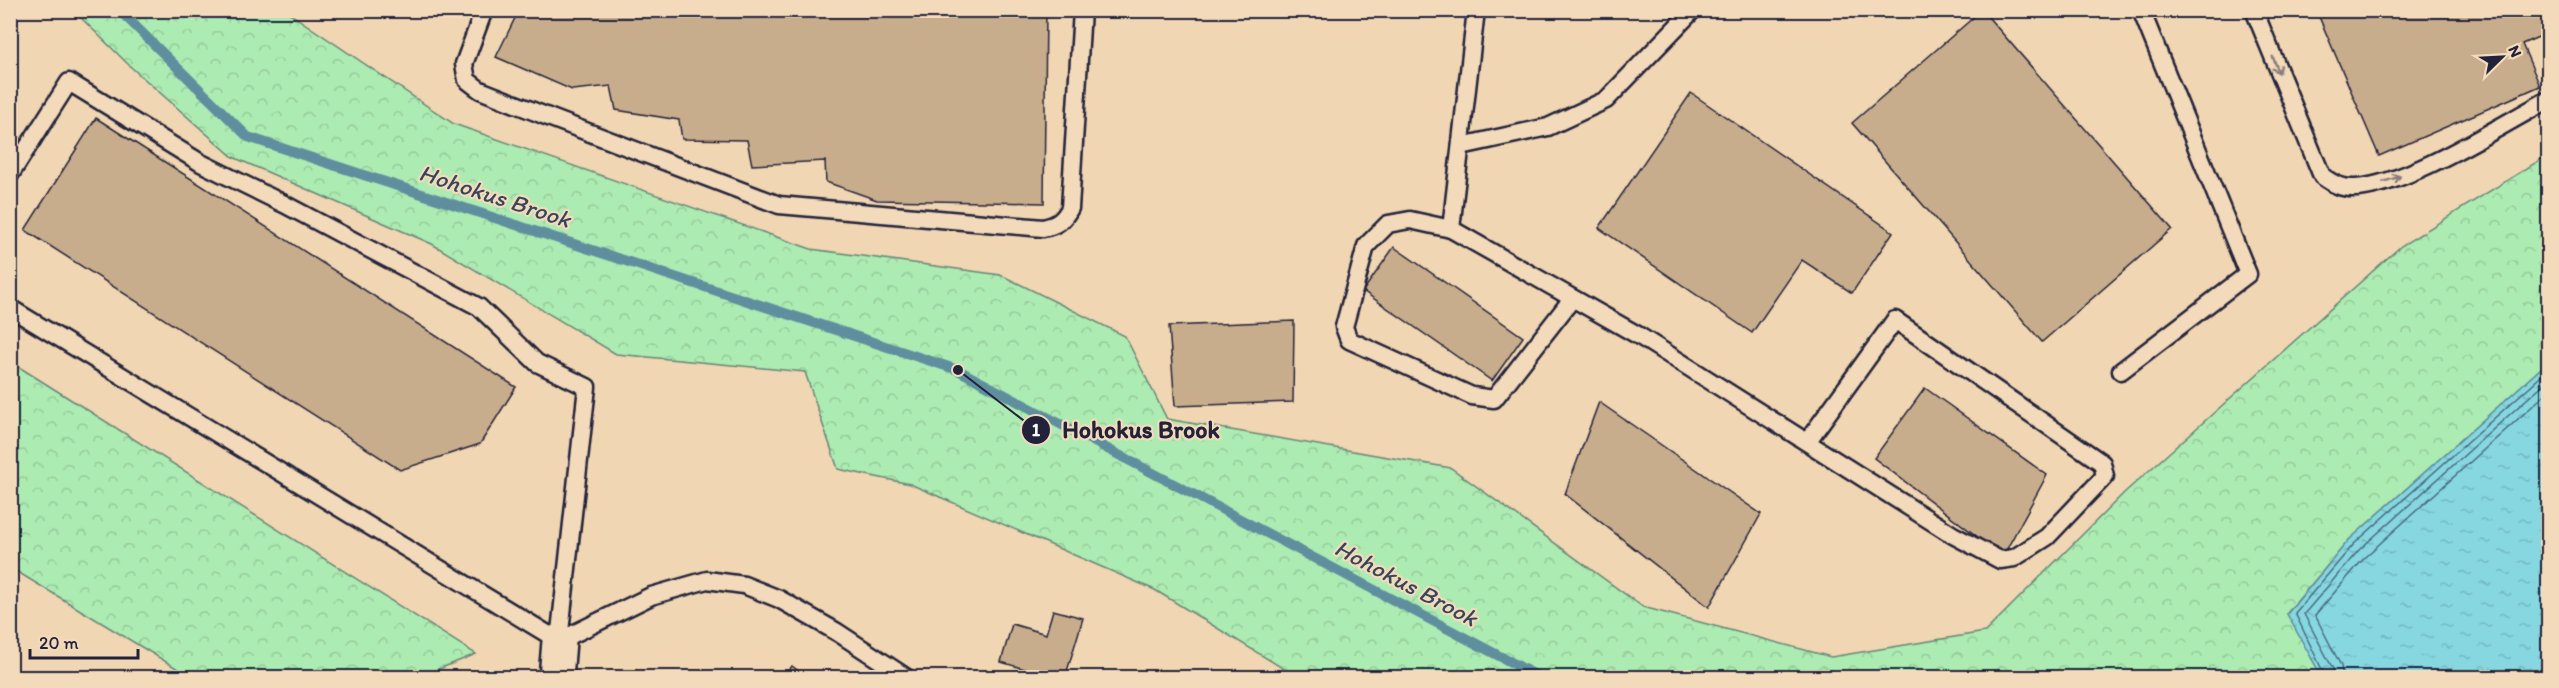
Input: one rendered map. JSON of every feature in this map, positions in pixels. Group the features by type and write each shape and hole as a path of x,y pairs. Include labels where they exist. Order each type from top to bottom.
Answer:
{"street":[{"path":"556,678 559,641"}],"lane":[{"path":"484,10 464,64 467,80 480,90 561,122 779,205 1043,228 1056,225 1065,217 1070,208 1082,10"},
{"path":"1451,229 1476,10"},
{"path":"1461,146 1548,127 1606,100 1693,10"},
{"path":"2121,371 2248,274 2141,10"},
{"path":"2254,10 2322,176 2336,186 2356,188 2391,180 2426,165 2548,100"},
{"path":"10,175 69,82 201,163 479,307 537,363 587,387 559,641"},
{"path":"1572,298 1494,399 1472,396 1349,340 1344,327 1366,246 1388,224 1410,219 1451,229 1641,337 1953,535 2000,560 2014,558 2047,537 2105,476 2102,463 1895,320 1807,442"},
{"path":"10,308 559,641"},
{"path":"559,641 651,596 707,580 744,585 779,599 837,632 907,678"}],"green space":[{"path":"74,11 286,11 454,124 811,249 1001,275 1125,336 1167,419 1451,468 1643,607 1831,657 1985,632 2125,492 2401,246 2548,155 2548,362 2349,540 2287,613 2322,677 1297,677 1155,590 910,484 838,469 805,372 616,354 432,244 233,157 132,68"},
{"path":"11,362 476,654 419,677 191,677 11,568"}],"water":[{"path":"2548,362 2548,677 2322,677 2287,614 2349,540"}],"building":[{"path":"519,10 1046,10 1044,203 877,200 826,182 825,161 752,165 747,140 682,139 679,120 616,110 611,86 572,90 496,57"},
{"path":"1982,10 2172,229 2042,342 1852,123"},
{"path":"2321,10 2548,10 2548,33 2522,44 2540,86 2379,156 2317,12"},
{"path":"1691,93 1893,232 1852,293 1802,260 1752,333 1599,228"},
{"path":"96,118 516,387 480,444 400,470 25,230"},
{"path":"1394,247 1523,337 1492,381 1363,291"},
{"path":"1294,321 1293,402 1175,406 1169,326"},
{"path":"1925,388 2047,475 2003,556 1874,458"},
{"path":"1599,402 1761,514 1709,607 1565,494"},
{"path":"1053,610 1083,618 1065,678 1034,678 1035,672 1001,662 1012,624 1046,634"},
{"path":"792,666 808,678 783,678"}],"waterway":[{"name":"Hohokus Brook","path":"119,10 248,137 958,370 1541,678"}],"place":[{"name":"Hohokus Brook","path":"958,370"}]}
